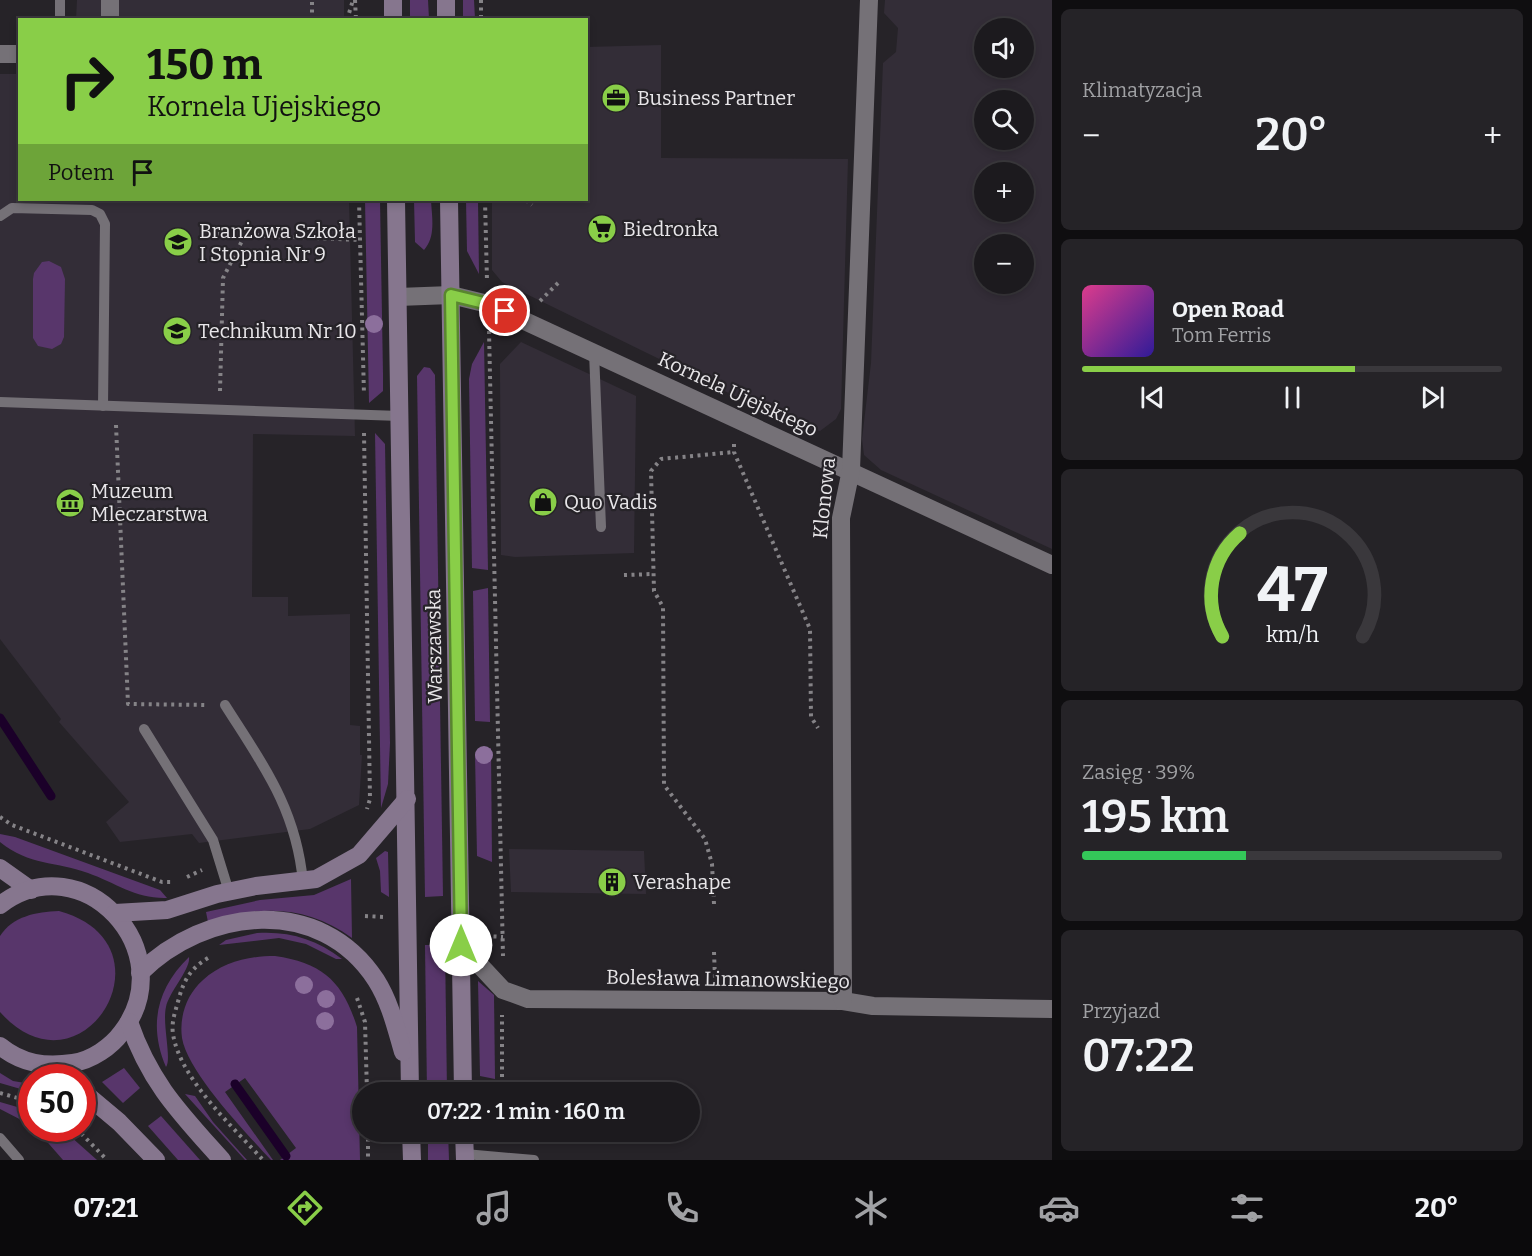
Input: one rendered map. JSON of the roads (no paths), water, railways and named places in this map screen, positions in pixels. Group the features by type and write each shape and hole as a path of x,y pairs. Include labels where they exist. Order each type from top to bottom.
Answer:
{"main road":[{"path":"393,0 393,18"},
{"path":"446,0 446,18"},
{"name":"Warszawska","path":"396,201 410,1082"},
{"name":"Warszawska","path":"449,201 464,1082"},
{"path":"116,913 167,910 255,886 303,882 346,865 359,855 407,799"},
{"path":"0,868 31,890"},
{"path":"0,905 9,898 31,890 61,886 91,895 116,913 129,931 137,952 140,973 139,999 129,1022 117,1038 99,1053 74,1064"},
{"path":"140,973 158,955 197,934 242,920 270,919 303,924 322,932 340,944 359,959 376,979 389,1005 410,1082"},
{"path":"129,1022 141,1056 157,1084 222,1160"},
{"path":"0,1046 10,1054 34,1064"},
{"path":"96,1103 119,1122 156,1160"},
{"path":"411,1142 412,1160"},
{"path":"464,1142 465,1157"}],"street":[{"path":"110,0 110,18"},
{"name":"Klonowa","path":"843,1000 841,518 851,470 869,0"},
{"path":"0,54 18,54"},
{"name":"Kornela Ujejskiego","path":"398,297 451,295 488,304 851,470 1052,565"},
{"name":"Bolesława Limanowskiego","path":"461,945 503,990 528,999 843,1000 873,1006 1052,1009"}],"lane":[{"path":"60,0 60,18"},
{"path":"0,216 12,208 92,210 100,214 105,224 103,406"},
{"path":"594,352 601,527"},
{"path":"0,402 400,416"},
{"path":"225,705 272,779 296,831 303,882"},
{"path":"144,729 213,840 229,892"},
{"path":"0,1138 19,1160"},
{"path":"465,1157 534,1160"}],"waterway":[{"path":"0,718 51,796"},
{"path":"235,1084 286,1156"}],"place":[{"name":"Business Partner","path":"616,98"},
{"name":"Biedronka","path":"602,229"},
{"name":"Branżowa Szkoła I Stopnia Nr 9","path":"178,242"},
{"name":"Technikum Nr 10","path":"177,331"},
{"name":"Quo Vadis","path":"543,502"},
{"name":"Muzeum Mleczarstwa","path":"70,503"},
{"name":"Verashape","path":"612,882"}]}
